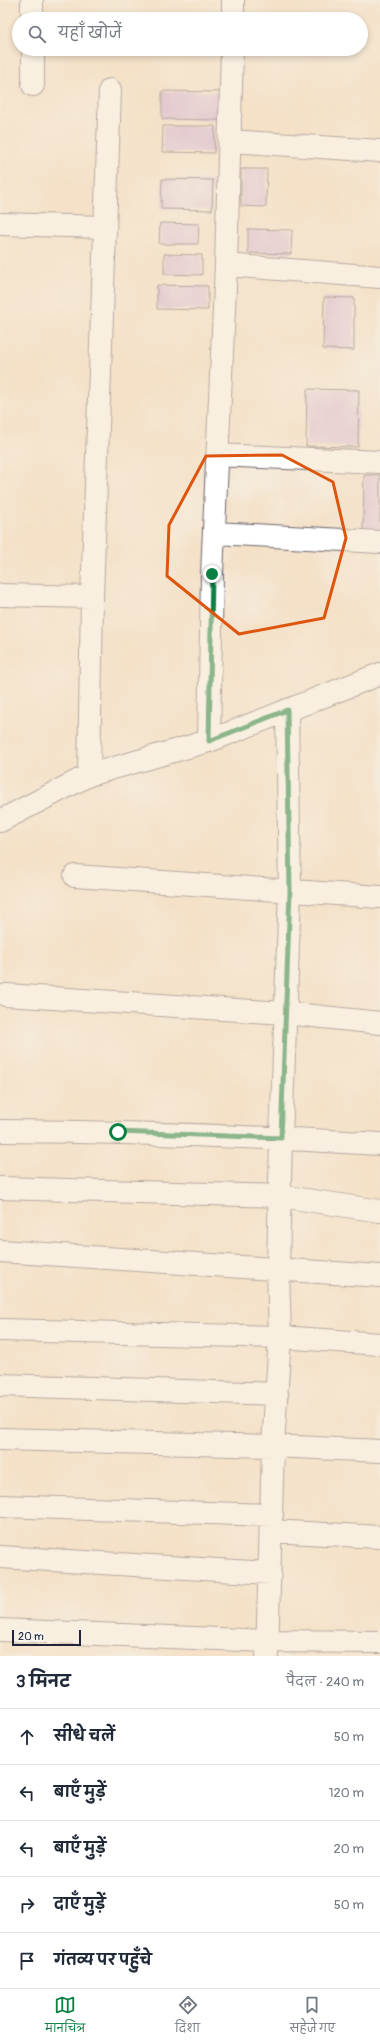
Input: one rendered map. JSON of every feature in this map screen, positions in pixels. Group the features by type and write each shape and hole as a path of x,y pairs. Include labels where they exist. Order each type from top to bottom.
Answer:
{"street":[{"path":"32,0 32,12"},
{"path":"233,0 233,12"},
{"path":"33,56 34,85"},
{"path":"209,741 212,574 226,265 232,56"},
{"path":"90,775 92,597 110,90"},
{"path":"230,141 380,151"},
{"path":"0,224 104,228"},
{"path":"226,265 380,277"},
{"path":"217,455 380,462"},
{"path":"215,533 380,542"},
{"path":"0,595 92,597"},
{"path":"0,821 90,775 209,741 380,674"},
{"path":"268,1649 276,1394 280,1337 278,1269 290,891 287,710"},
{"path":"75,876 380,897"},
{"path":"6,994 285,1013 380,1023"},
{"path":"0,1131 118,1132 281,1138 380,1144"},
{"path":"0,1188 280,1196 380,1211"},
{"path":"0,1251 380,1276"},
{"path":"0,1330 280,1337 380,1344"},
{"path":"0,1385 276,1394"},
{"path":"0,1439 274,1446 380,1451"},
{"path":"0,1506 272,1523 380,1537"},
{"path":"0,1557 270,1572"},
{"path":"0,1630 268,1649 380,1642"}],"highlighted area":[{"path":"282,455 333,482 346,538 324,618 239,634 167,576 169,525 206,456"}],"building":[{"path":"162,91 220,92 220,120 162,119"},
{"path":"163,126 215,126 214,153 162,152"},
{"path":"241,169 267,169 266,207 241,206"},
{"path":"162,179 213,180 212,210 161,209"},
{"path":"160,223 199,224 198,244 159,244"},
{"path":"248,229 292,230 291,254 248,253"},
{"path":"164,254 202,255 202,275 164,274"},
{"path":"157,285 208,286 208,310 157,309"},
{"path":"324,297 354,298 354,350 323,349"},
{"path":"307,389 359,390 358,447 306,446"},
{"path":"364,475 380,475 380,532 363,531"}],"route":[{"path":"118,1132 281,1138 290,891 287,710 209,741 212,574"}]}
